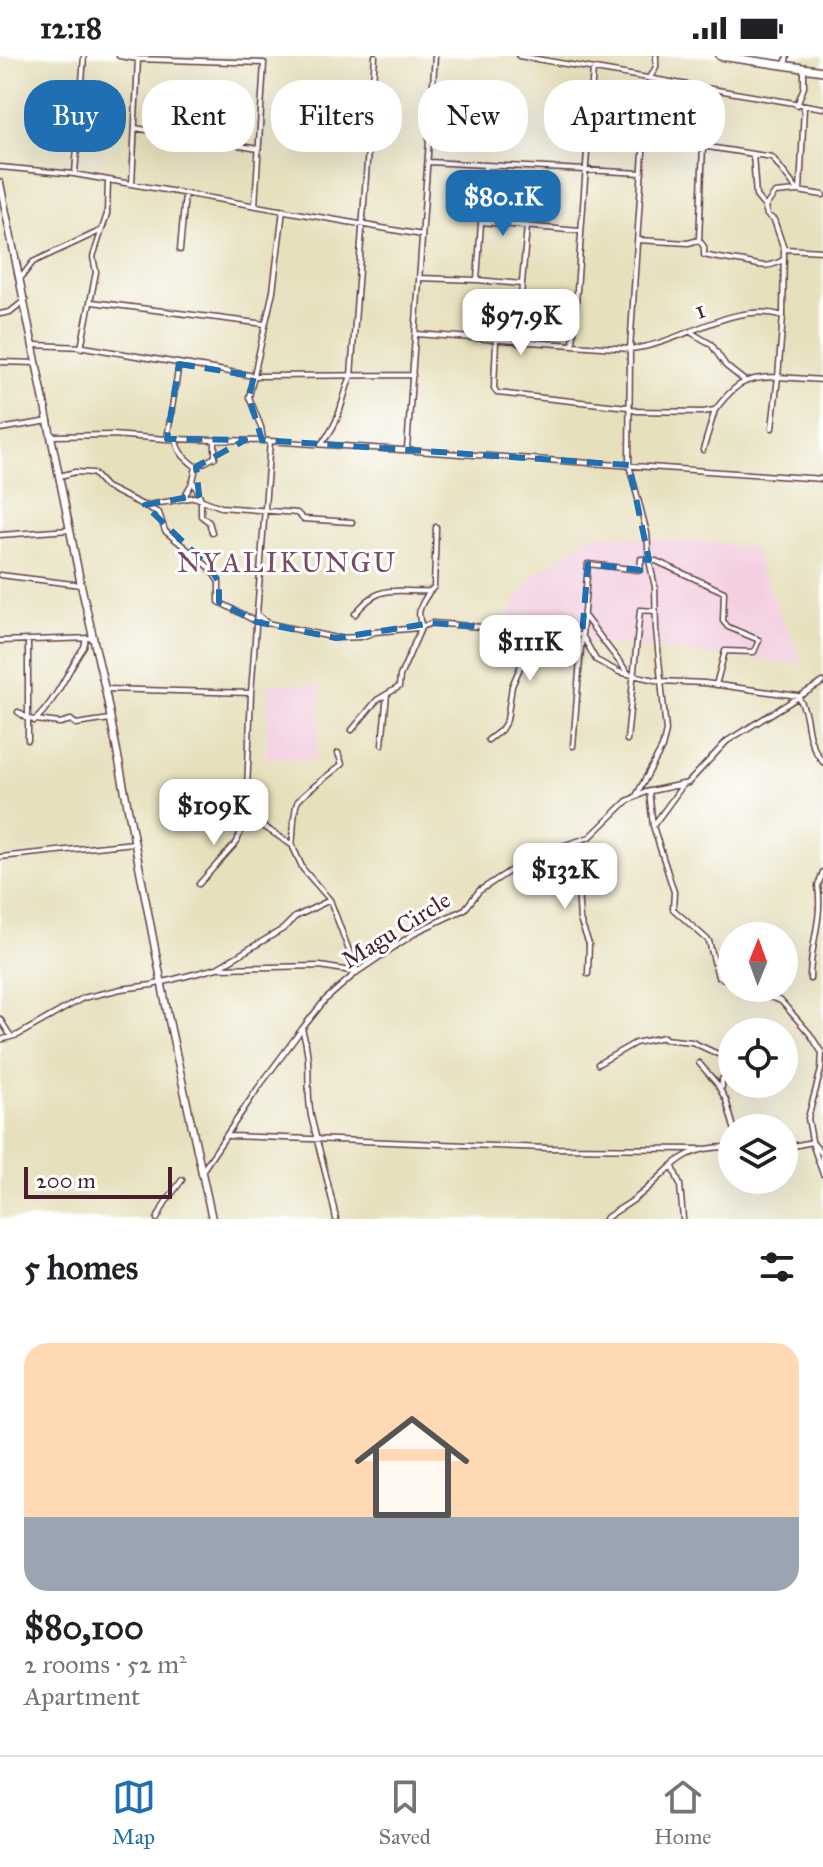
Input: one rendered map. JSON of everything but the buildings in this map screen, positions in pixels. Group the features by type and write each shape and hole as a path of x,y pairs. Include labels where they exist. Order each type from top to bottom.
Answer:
{"highway":[{"path":"720,56 823,71"}],"main road":[{"path":"0,183 90,638 105,689 161,982 212,1219"}],"street":[{"path":"74,174 84,56"},
{"path":"119,56 264,63 255,205"},
{"path":"321,444 337,424 342,398 351,376 375,56"},
{"path":"407,449 435,56"},
{"path":"519,56 823,108"},
{"path":"650,78 656,67 656,56"},
{"path":"785,66 787,56"},
{"path":"132,184 138,59"},
{"path":"573,345 593,69"},
{"path":"797,105 804,87 804,69"},
{"path":"799,191 804,107"},
{"path":"135,128 258,149"},
{"path":"725,150 772,157 799,191"},
{"path":"636,797 662,748 666,731 655,587 647,533 629,465 630,349 643,152"},
{"path":"703,152 699,240 704,247 704,255 720,260 742,261 752,266 772,266 783,260"},
{"path":"753,154 756,196 767,215 774,220 784,249 783,316 772,428"},
{"path":"429,162 642,173"},
{"path":"477,280 485,166"},
{"path":"0,167 74,174 422,235"},
{"path":"81,348 96,272 93,257 107,214 108,180"},
{"path":"765,207 775,193 799,191 823,195"},
{"path":"180,250 185,194"},
{"path":"263,441 249,397 273,291 283,210"},
{"path":"481,222 579,231"},
{"path":"518,343 527,226"},
{"path":"20,279 33,262 100,231"},
{"path":"638,240 688,243 699,240"},
{"path":"784,249 823,251"},
{"path":"420,278 522,284"},
{"path":"0,314 10,312 25,300"},
{"path":"92,302 265,324"},
{"name":"1","path":"416,334 630,349 656,346 749,312 771,312 783,316"},
{"path":"691,332 711,344 726,366 745,381"},
{"path":"496,341 494,388 497,393 628,407 636,411 715,410"},
{"path":"34,345 81,348 254,376 413,375"},
{"path":"0,362 37,363"},
{"path":"167,439 179,364"},
{"path":"703,450 715,410 731,389 753,377 823,380"},
{"path":"0,429 49,421"},
{"path":"52,436 270,441 823,479"},
{"path":"176,439 176,446 183,457 196,467"},
{"path":"196,467 215,457 215,440"},
{"path":"199,884 237,842 246,815 251,693 270,441"},
{"path":"183,499 193,481 196,467"},
{"path":"60,476 75,472 93,473 106,487 159,513 165,531 209,567 219,582 219,602 257,622"},
{"path":"193,481 201,499 201,516 209,522 212,532"},
{"path":"145,505 201,499 221,507 265,509 297,513 303,519 352,522"},
{"path":"422,626 418,620 419,610 435,580 436,527"},
{"path":"0,535 70,530"},
{"path":"573,746 588,564 640,570 641,559 656,561 724,592 723,621 728,627 759,640 754,652 725,651 716,685"},
{"path":"0,575 81,585"},
{"path":"355,614 375,593 388,590 430,591"},
{"path":"627,740 640,610 656,611"},
{"path":"257,614 267,623 336,638 361,637 432,623 582,635"},
{"path":"583,615 632,676"},
{"path":"352,730 377,700 399,687 400,676 422,626"},
{"path":"495,627 497,636 523,641 547,642 582,635"},
{"path":"582,635 596,660 632,676 798,696"},
{"path":"0,641 90,638"},
{"path":"31,720 45,711 90,638"},
{"path":"28,641 31,720 28,740"},
{"path":"488,740 501,730 507,720 512,686 522,663 523,641"},
{"path":"522,663 547,642"},
{"path":"653,826 684,784 727,741 823,682"},
{"path":"105,689 251,693"},
{"path":"382,744 387,694"},
{"path":"798,696 805,708 808,739 823,762"},
{"path":"18,712 31,720 60,723 110,719"},
{"path":"292,845 298,801 342,764 338,753"},
{"name":"Magu Circle","path":"201,1174 302,1029 325,1000 357,972 418,931 465,909 479,891 534,855 590,837 627,801 649,791 684,784"},
{"path":"649,791 653,826 674,892 673,909 709,941 718,977"},
{"path":"0,1040 18,1035 83,998 217,968 320,966 357,972 330,900 303,869 292,845 246,815"},
{"path":"0,856 134,843"},
{"path":"569,843 590,850 593,857 578,888 580,920 589,944 588,974"},
{"path":"810,979 810,960 822,933 820,913 823,899 818,886 823,872"},
{"path":"217,968 283,929 295,917 330,900"},
{"path":"782,1002 823,1053 808,1118 822,1170"},
{"path":"0,1019 10,1035"},
{"path":"302,1029 310,1061 307,1081 311,1114 336,1219"},
{"path":"598,1064 635,1043 664,1038 692,1042 718,1054"},
{"path":"699,1063 718,1086"},
{"path":"229,1136 547,1148 718,1148"},
{"path":"798,1145 812,1142"},
{"path":"605,1219 635,1199 681,1156 698,1149"},
{"path":"673,1166 680,1185 683,1219"},
{"path":"157,1219 182,1180"}],"highlighted area":[{"path":"179,364 254,376 249,397 262,440 629,465 649,560 641,559 640,570 588,564 582,635 432,623 336,638 257,622 219,602 219,582 209,567 145,505 199,495 196,467 245,440 167,439"}],"shaded area":[{"path":"594,534 751,546 803,665 502,633 516,601 537,573"},
{"path":"269,683 321,686 317,760 266,757"}],"district":[{"name":"NYALIKUNGU","path":"287,562"}]}
